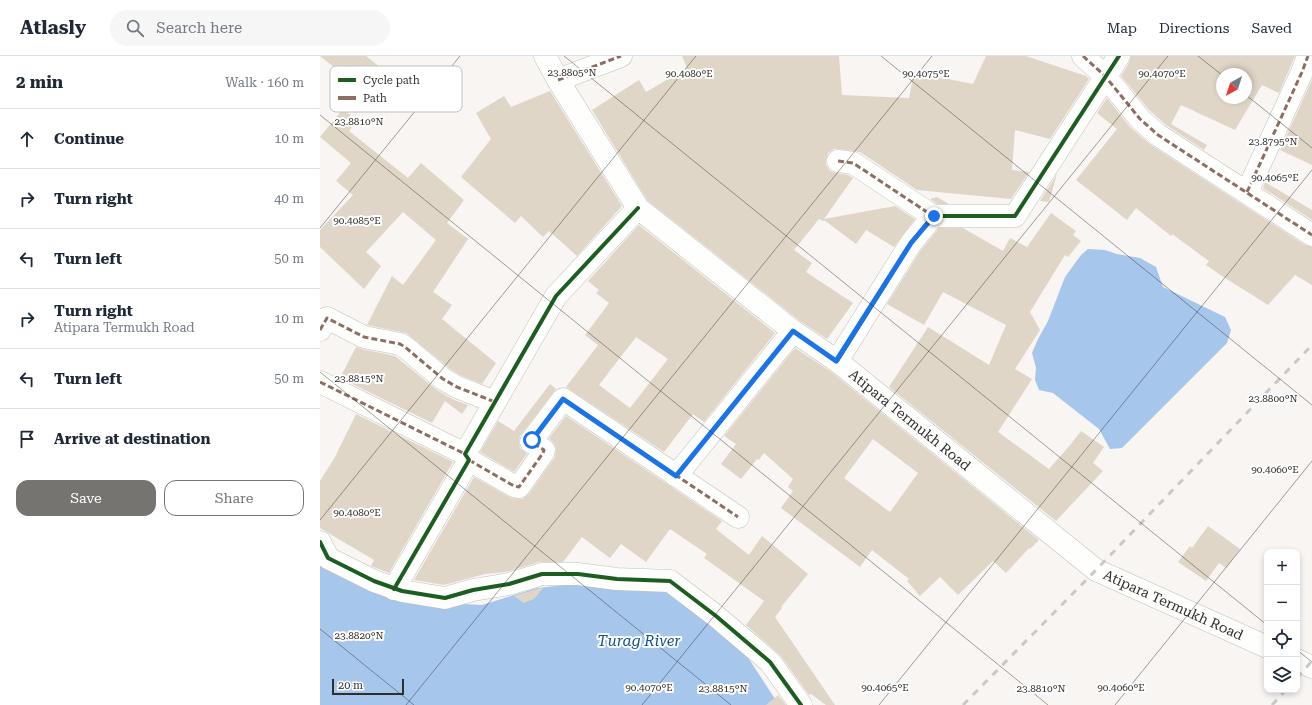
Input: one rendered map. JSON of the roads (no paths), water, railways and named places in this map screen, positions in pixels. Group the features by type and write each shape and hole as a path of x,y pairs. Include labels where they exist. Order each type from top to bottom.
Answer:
{"street":[{"name":"Atipara Termukh Road","path":"545,56 558,80 638,208 793,331 836,361 1096,570 1264,645"},
{"path":"558,80 621,56"},
{"path":"1083,56 1105,76 1140,119 1158,135 1312,235"},
{"path":"838,161 853,163 934,216 1015,216 1119,56"},
{"path":"1247,192 1308,56"},
{"path":"394,588 467,457 494,402 556,296 638,208"},
{"path":"836,361 911,243 934,216"},
{"path":"320,330 327,318 364,337 400,344 443,379 457,387 494,402"},
{"path":"676,476 793,331"},
{"path":"320,382 467,457 518,487 544,453 544,450 531,442 532,440 563,399 738,517"},
{"path":"320,542 328,558 374,581 402,591 445,598 473,590 509,584 542,574 578,574 617,579 670,581 716,616 770,662 801,705"},
{"path":"1300,661 1312,667"}],"water":[{"path":"1088,249 1105,250 1117,254 1140,258 1156,267 1163,287 1225,317 1231,330 1227,343 1122,448 1110,449 1099,429 1053,393 1039,390 1035,380 1036,368 1032,353 1048,321 1065,277 1081,255"},
{"name":"Turag River","path":"320,553 425,602 482,605 537,588 649,576 711,601 779,705 320,705"}],"railway":[{"path":"963,705 1096,570 1312,345"},
{"path":"1300,675 1312,661"},
{"path":"1272,705 1283,693"}]}
